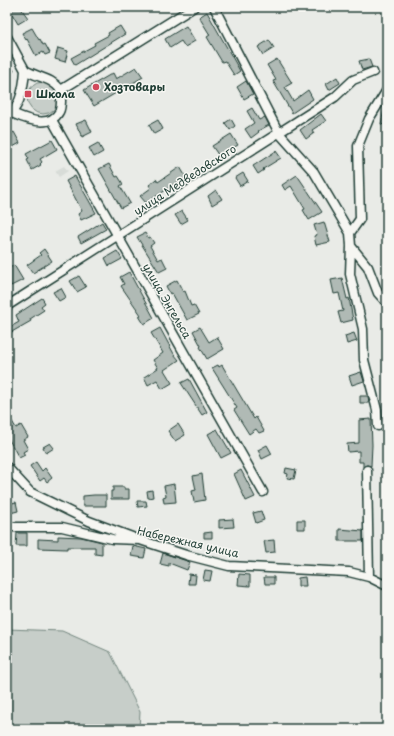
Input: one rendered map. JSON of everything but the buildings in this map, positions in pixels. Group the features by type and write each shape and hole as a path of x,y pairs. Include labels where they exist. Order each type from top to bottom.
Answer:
{"street":[{"path":"61,90 194,7"},
{"path":"214,7 279,133 314,172 350,233 352,246 350,274 363,329 364,360 377,410 378,426"},
{"path":"7,37 24,70 34,76 48,79 56,83 61,90 59,112 52,120 32,121 9,115 22,94 24,70"},
{"name":"улица Медведовского","path":"7,306 335,97 353,80 373,72"},
{"path":"350,233 360,219 358,196 358,146 369,119 387,90"},
{"name":"улица Энгельса","path":"52,120 263,492"},
{"path":"352,246 368,267 378,292 387,303"},
{"path":"7,467 30,492 89,521 140,540"},
{"path":"367,470 369,577"},
{"name":"Набережная улица","path":"7,527 62,527 112,539 140,540 186,555 229,566 349,572 369,577 385,585"}],"shaded area":[{"path":"40,82 46,82 56,89 59,98 58,104 52,111 46,114 40,114 30,107 27,101 27,95 34,85"},
{"path":"64,166 68,171 59,177 55,171"},
{"path":"7,629 62,631 110,652 140,712 139,729 7,729"}],"place":[{"name":"Хозтовары","path":"96,87"},
{"name":"Школа","path":"28,94"}]}
